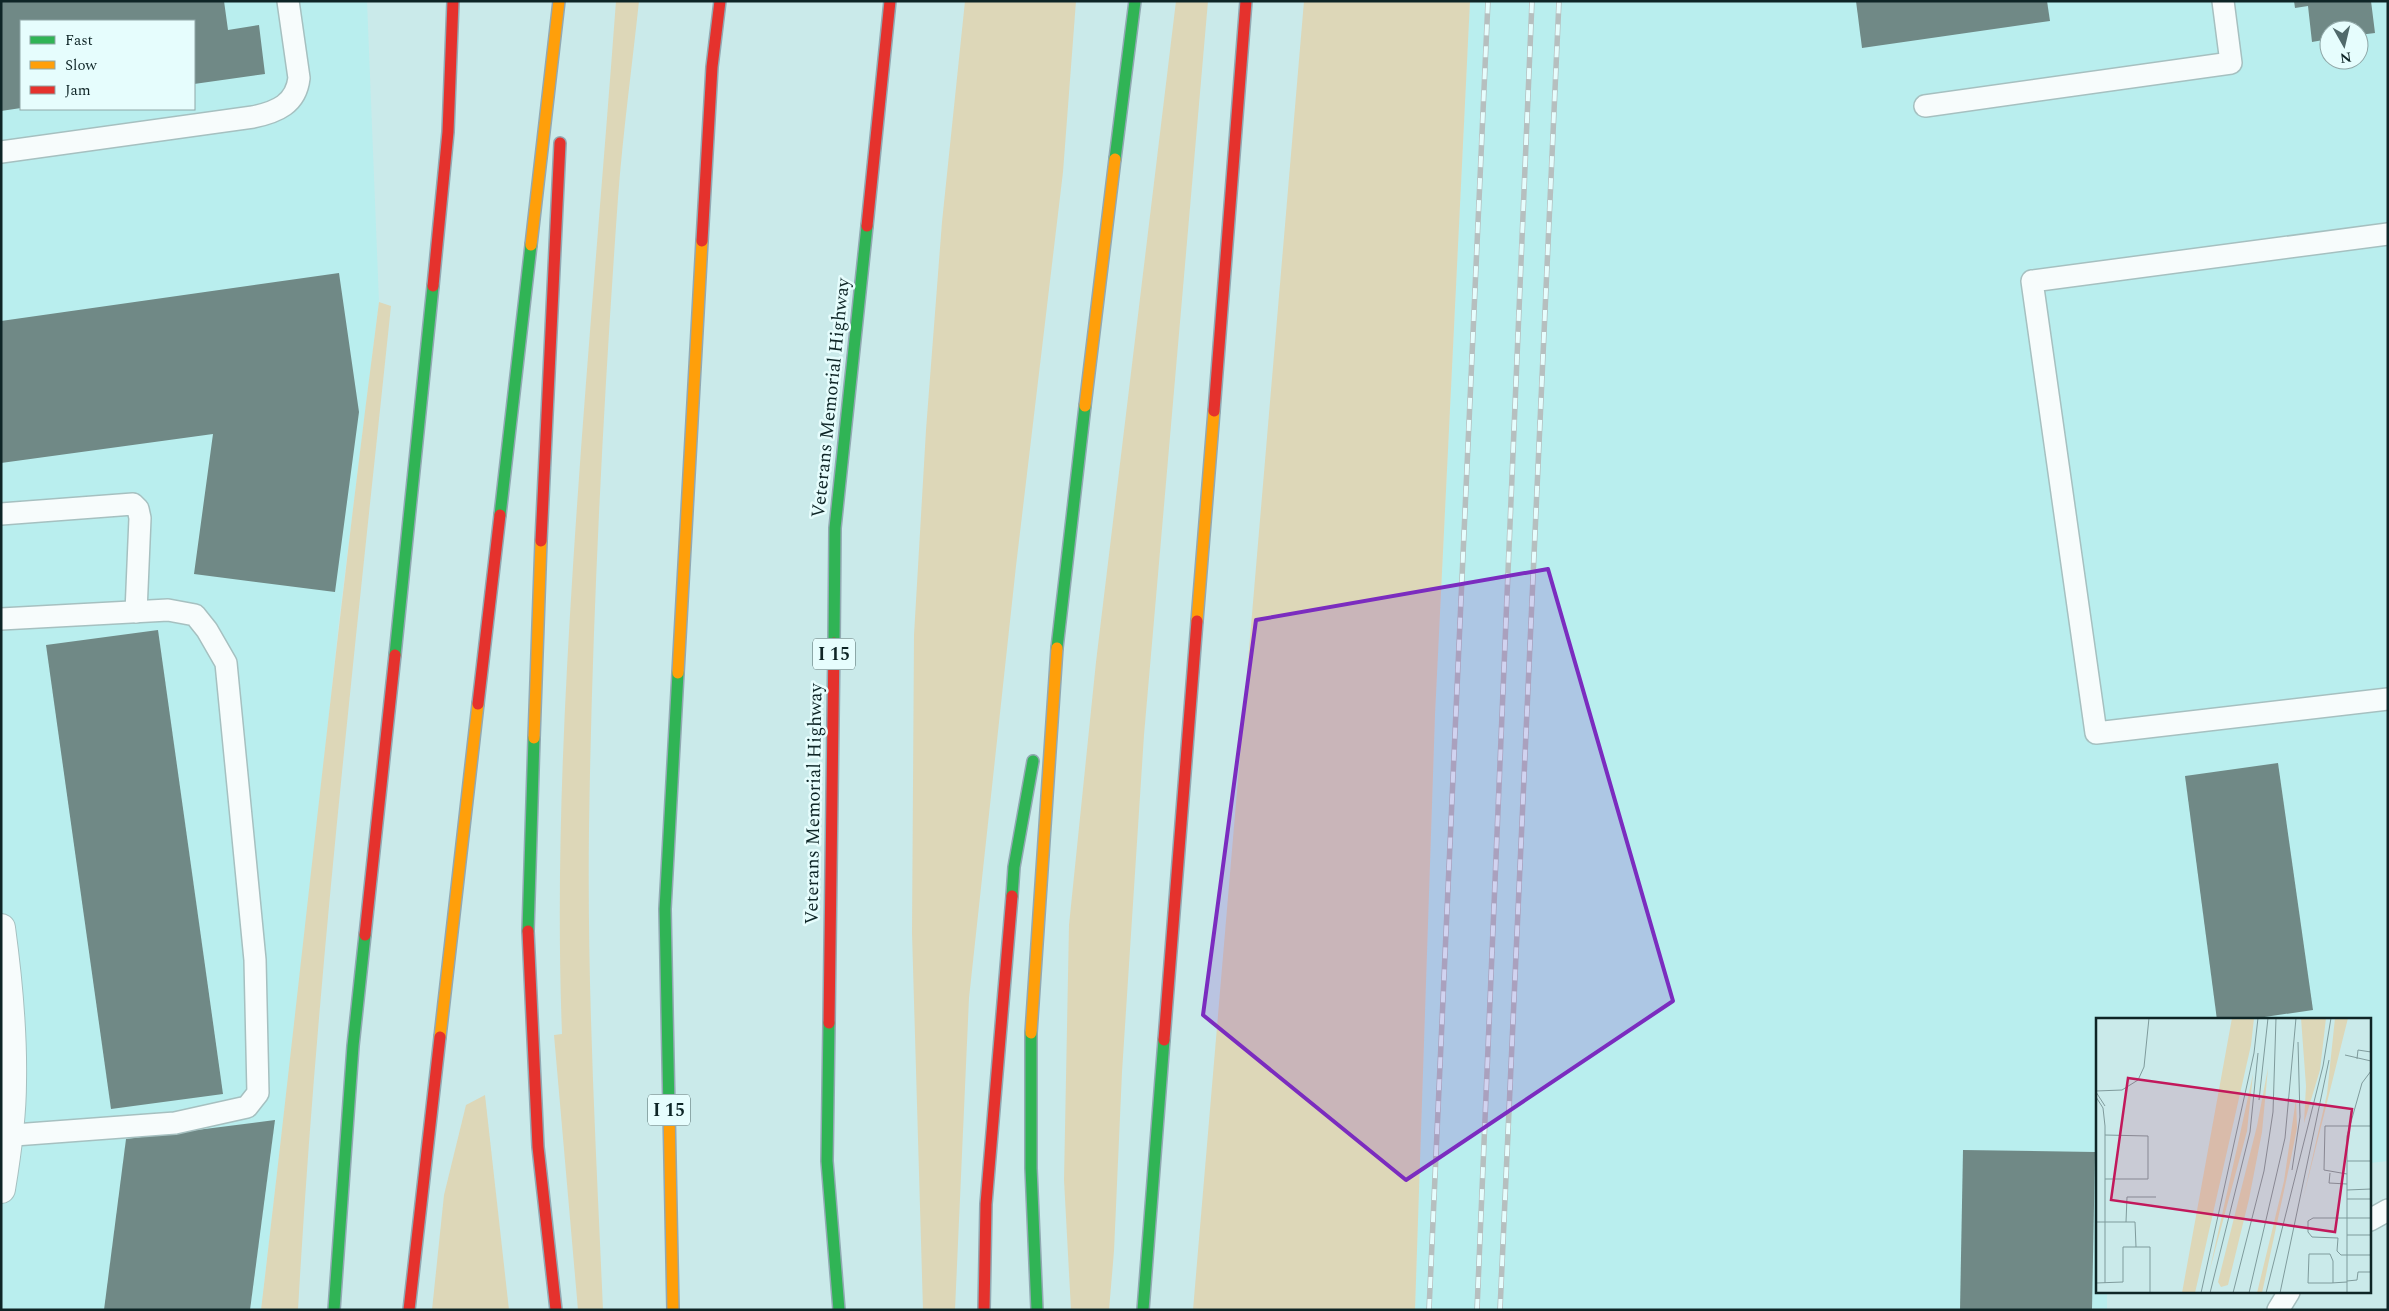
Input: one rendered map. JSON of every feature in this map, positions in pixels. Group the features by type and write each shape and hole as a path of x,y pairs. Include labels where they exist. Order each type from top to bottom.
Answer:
{"highway":[{"path":"334,1310 353,1046 416,465 448,132 454,1"},
{"path":"410,1310 559,1"},
{"path":"564,60 567,1"},
{"name":"I 15","path":"673,1310 664,909 712,67 720,1"},
{"name":"Veterans Memorial Highway","path":"839,1310 827,1161 835,528 890,1"},
{"path":"1040,721 1059,614 1135,1"},
{"path":"1142,1310 1246,1"},
{"path":"556,1310 538,1147 528,912 542,514 561,130"},
{"path":"1037,1310 1031,1168 1031,1035 1059,614"},
{"path":"984,1310 986,1204 1014,867 1035,750"}],"street":[{"path":"1,928 11,1021 12,1082 5,1135 1,1189"}],"lane":[{"path":"1,152 253,117 280,107 292,100 298,90 299,78 288,1"},
{"path":"1925,106 2231,63 2223,1"},
{"path":"2388,234 2032,281 2096,733 2388,699"},
{"path":"1,514 133,504 138,509 140,518 136,612"},
{"path":"1,619 168,610 195,615 207,630 226,663 255,960 258,1093 247,1107 176,1123 5,1135"},
{"path":"2372,1219 2388,1210"},
{"path":"2278,1310 2288,1294"}],"highlighted area":[{"path":"1548,569 1673,1001 1406,1180 1203,1015 1256,620"}],"shaded area":[{"path":"1,1 367,1 379,302 339,620 310,893 261,1310 1,1310"},
{"path":"616,1 639,1 618,198 603,435 590,750 589,950 603,1310 578,1310 554,1035 562,1034 560,858 569,624"},
{"path":"965,1 1076,1 1063,172 1016,566 969,998 955,1310 923,1310 912,933 914,635 926,430 942,222"},
{"path":"1176,1 1208,1 1144,735 1122,1072 1114,1251 1109,1310 1071,1310 1064,1180 1069,925 1096,662"},
{"path":"1304,1 1470,1 1435,715 1415,1310 1193,1310"},
{"path":"1470,1 2388,1 2388,1161 2372,1163 2372,1018 2096,1018 2096,1294 2107,1294 2107,1310 1415,1310 1435,715"},
{"path":"379,302 391,306 338,807 316,1058 298,1310 261,1310 333,680"},
{"path":"485,1095 509,1310 432,1310 444,1195 466,1105"}],"building":[{"path":"1,1 224,1 228,30 259,25 265,74 195,84 195,20 20,20 20,108 1,111"},
{"path":"1856,1 2047,1 2050,21 1862,48"},
{"path":"2294,1 2371,1 2375,33 2369,34 2369,20 2319,20 2319,41 2312,42 2308,6 2295,8"},
{"path":"339,273 359,412 335,592 194,574 213,434 1,463 1,321"},
{"path":"158,630 223,1094 111,1109 46,645"},
{"path":"2278,763 2313,1010 2258,1018 2217,1018 2185,776"},
{"path":"275,1120 250,1310 104,1310 126,1139"},
{"path":"1963,1150 2095,1152 2092,1310 1960,1310"}],"railway":[{"path":"1429,1310 1488,1"},
{"path":"1477,1310 1532,1"},
{"path":"1500,1310 1559,1"}],"traffic: fast":[{"path":"1115,159 1135,1"},
{"path":"834,643 835,528 867,226"},
{"path":"500,515 531,245"},
{"path":"395,655 433,286"},
{"path":"1057,648 1085,406"},
{"path":"669,1110 665,909 678,673"},
{"path":"528,931 534,738"},
{"path":"1012,896 1014,867 1033,761"},
{"path":"334,1310 353,1046 365,935"},
{"path":"829,1023 827,1161 839,1310"},
{"path":"1031,1033 1031,1168 1037,1310"},
{"path":"1143,1310 1164,1040"}],"traffic: slow":[{"path":"531,245 559,1"},
{"path":"1085,406 1115,159"},
{"path":"678,673 702,241"},
{"path":"1197,621 1214,411"},
{"path":"534,738 541,541"},
{"path":"1031,1033 1057,648"},
{"path":"440,1037 478,704"},
{"path":"669,1110 673,1310"}],"traffic: jam":[{"path":"433,286 448,132 453,1"},
{"path":"702,241 712,67 720,1"},
{"path":"867,226 890,1"},
{"path":"1214,411 1246,1"},
{"path":"541,541 560,143"},
{"path":"478,704 500,515"},
{"path":"1164,1040 1197,621"},
{"path":"829,1023 834,643"},
{"path":"365,935 395,655"},
{"path":"984,1310 986,1204 1012,896"},
{"path":"528,931 538,1147 556,1310"},
{"path":"409,1310 440,1037"}]}
